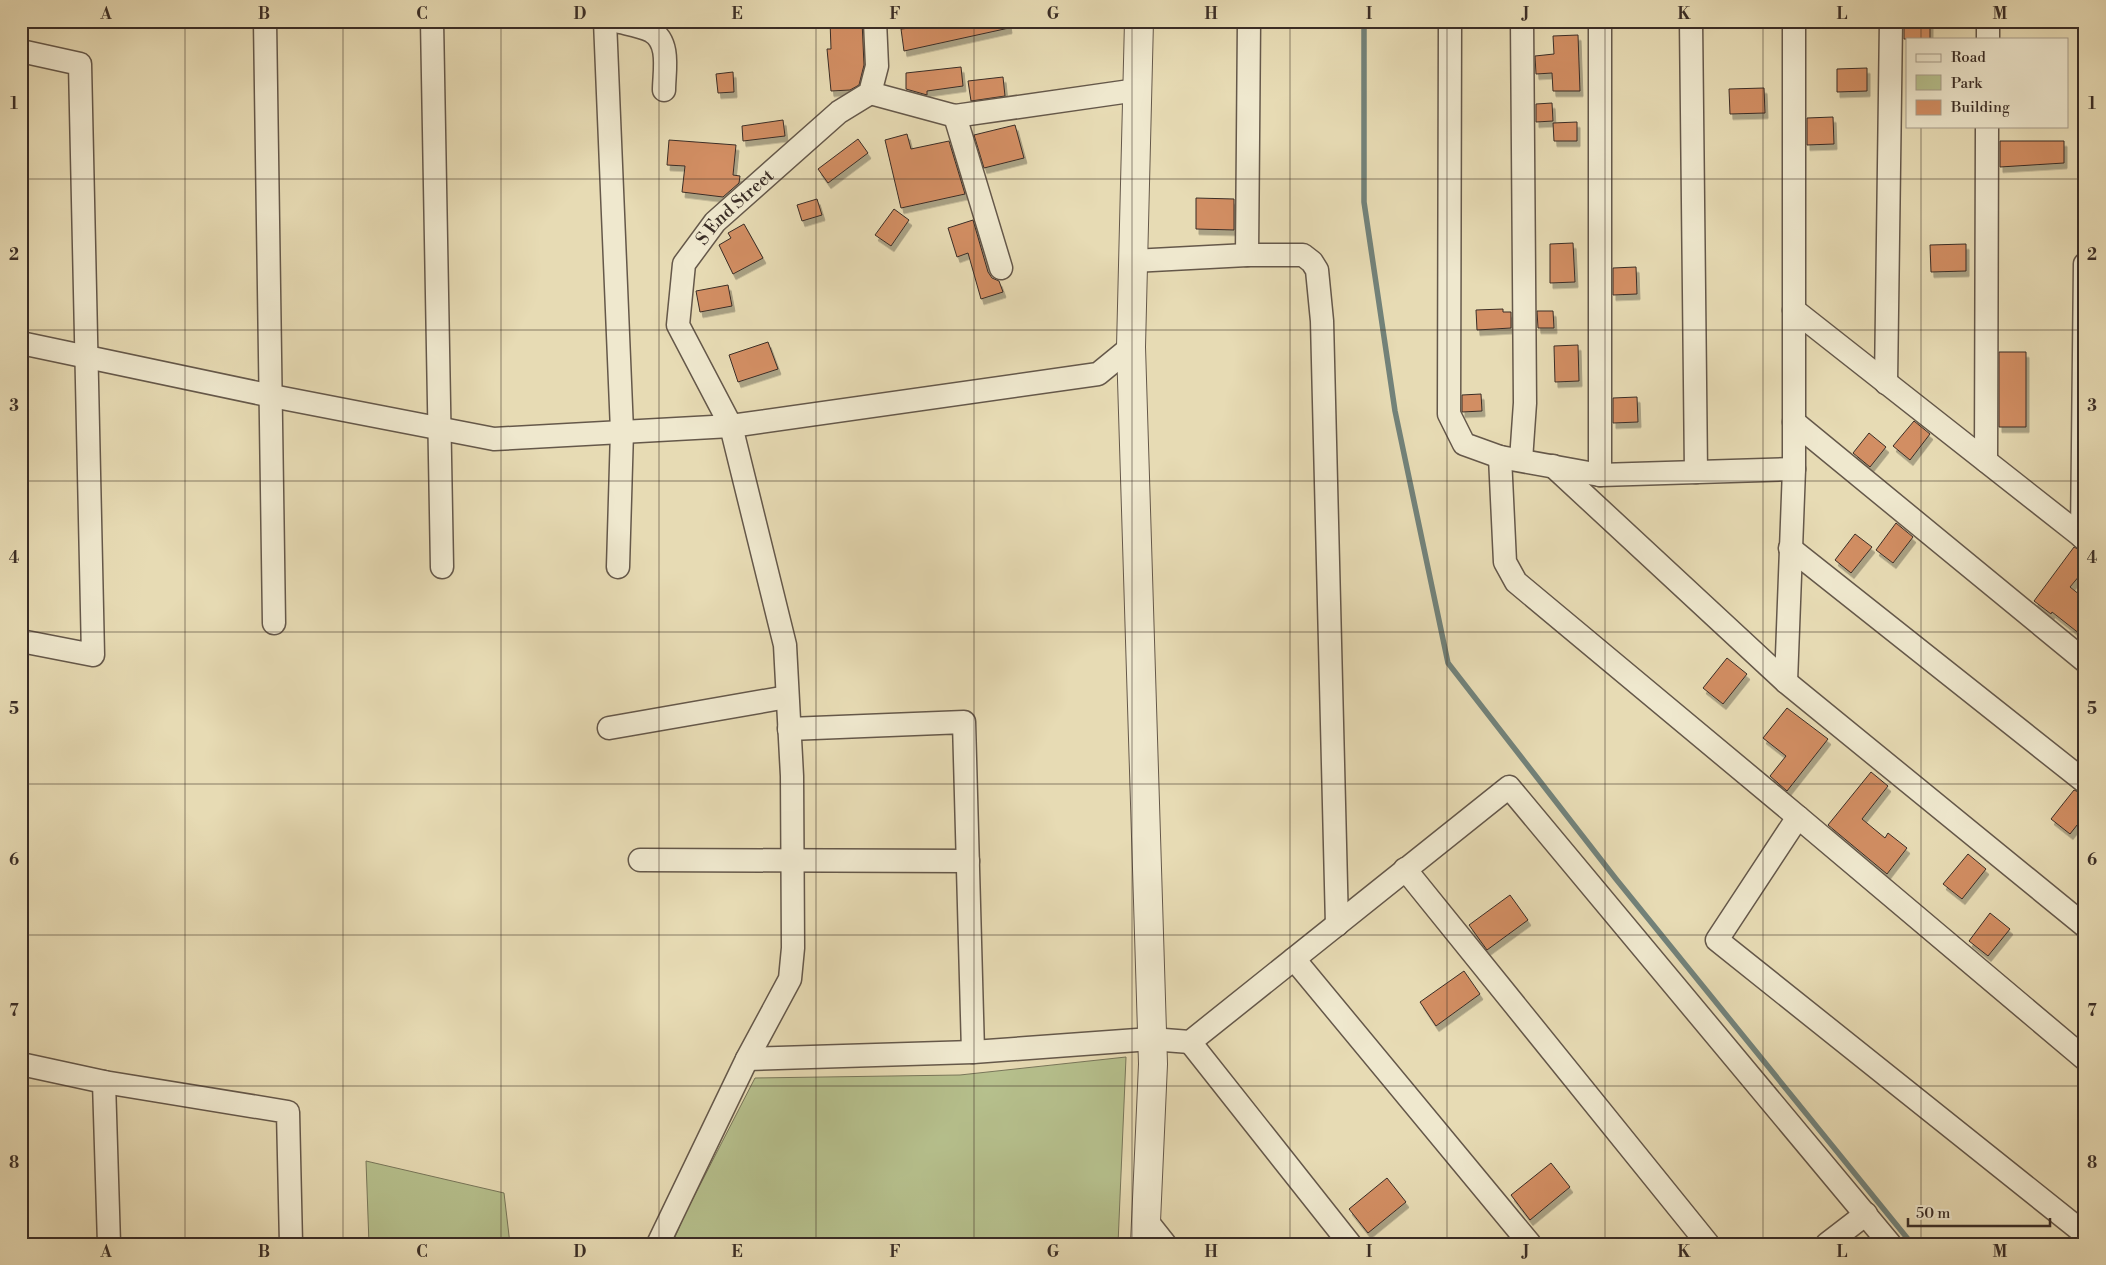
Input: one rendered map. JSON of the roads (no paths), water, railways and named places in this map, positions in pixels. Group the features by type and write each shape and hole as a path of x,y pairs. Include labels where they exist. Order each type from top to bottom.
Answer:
{"street":[{"path":"265,21 274,623"},
{"path":"432,21 441,428 442,567"},
{"path":"605,21 622,431 618,567"},
{"path":"616,21 652,32 662,43 665,57 664,90"},
{"path":"875,21 877,66 870,93 955,116 1137,90"},
{"path":"1139,21 1131,348 1153,1064 1145,1232 1165,1244"},
{"path":"1247,254 1249,21"},
{"path":"1450,21 1449,414 1464,444 1510,458 1600,475 1794,469"},
{"path":"1522,21 1525,403 1510,458 1505,562 1516,582 2085,1059"},
{"path":"1600,21 1600,475"},
{"path":"1691,21 1696,472"},
{"path":"1786,682 1794,469 1794,21"},
{"path":"1886,382 1891,21"},
{"path":"1988,21 1988,38"},
{"path":"21,51 80,64 93,655 21,641"},
{"name":"S End Street","path":"658,1244 747,1058 790,979 793,948 793,860 785,645 730,426 678,325 684,264 715,222 839,112 870,93"},
{"path":"955,116 1001,268"},
{"path":"1986,461 1988,128"},
{"path":"1133,261 1247,254 1303,255 1312,262 1317,270 1322,321 1337,925"},
{"path":"2083,538 2085,264"},
{"path":"1794,310 2083,538"},
{"path":"21,342 272,396 494,438 730,426 1098,374 1131,348"},
{"path":"1794,422 2085,661"},
{"path":"1553,466 1786,682 2085,926"},
{"path":"1790,548 2085,782"},
{"path":"609,728 787,696"},
{"path":"789,729 964,722 973,1052"},
{"path":"747,1058 973,1052 1151,1039 1190,1042 1509,787 1890,1244"},
{"path":"1798,817 1717,940 2085,1234"},
{"path":"640,860 968,860"},
{"path":"1406,869 1708,1244"},
{"path":"1294,958 1530,1244"},
{"path":"1190,1042 1350,1244"},
{"path":"21,1064 104,1082 288,1112 291,1244"},
{"path":"104,1082 109,1244"},
{"path":"1827,1244 1866,1214"}],"waterway":[{"path":"1364,21 1364,202 1395,411 1448,663 1616,879 1912,1244"}]}
